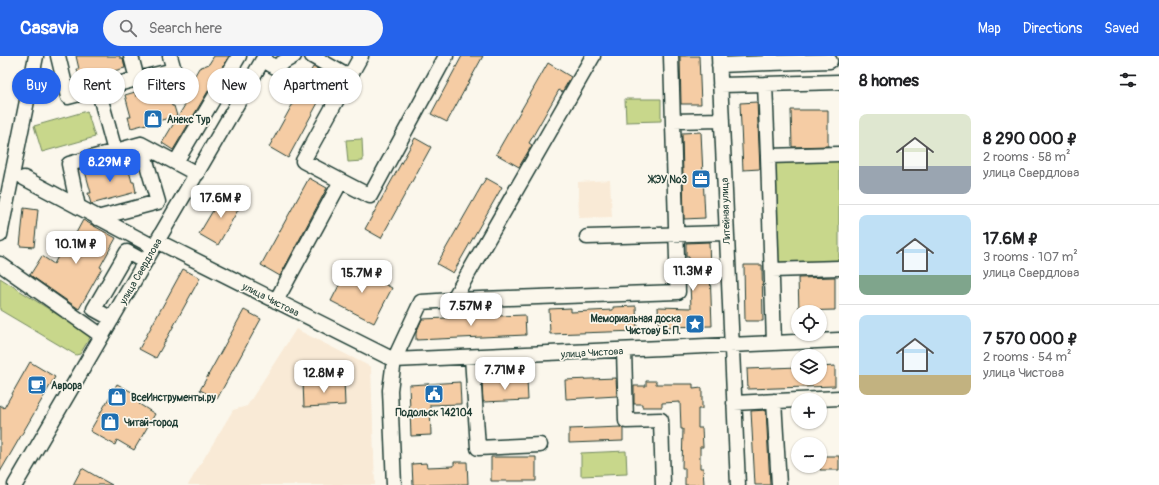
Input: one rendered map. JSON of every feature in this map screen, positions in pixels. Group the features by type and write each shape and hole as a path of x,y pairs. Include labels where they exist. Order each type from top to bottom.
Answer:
{"street":[{"path":"0,235 36,56"},
{"path":"58,56 69,97"},
{"path":"131,56 134,68"},
{"path":"170,56 173,68"},
{"path":"176,162 239,56"},
{"path":"264,58 275,66 294,56"},
{"path":"312,56 333,68"},
{"path":"354,68 361,56"},
{"path":"334,104 303,161 370,196 446,56"},
{"path":"453,300 594,56"},
{"path":"394,485 390,390 394,360 421,302 678,292 670,56"},
{"name":"улица Свердлова","path":"15,485 264,58"},
{"path":"719,60 824,59"},
{"name":"Литейная улица","path":"719,60 738,485"},
{"path":"720,85 839,82"},
{"path":"765,84 774,343"},
{"path":"102,104 114,151"},
{"path":"673,121 722,120"},
{"path":"97,218 158,202 141,144"},
{"path":"78,207 69,164 114,151 141,144 197,174"},
{"path":"768,156 839,154"},
{"name":"улица Чистова","path":"24,178 97,218 156,244 276,301 394,360 839,340"},
{"path":"276,301 341,181"},
{"path":"588,237 726,233"},
{"path":"112,319 94,309 127,252 145,262"},
{"path":"0,264 102,336"},
{"path":"772,270 839,268"},
{"path":"624,350 626,420 661,420 663,485"},
{"path":"472,357 478,448 540,446"},
{"path":"734,403 839,398"},
{"path":"774,401 779,485"}],"shaded area":[{"path":"610,180 612,217 579,218 578,182"},
{"path":"296,329 371,367 375,485 188,485 233,410 247,406"}],"green space":[{"path":"625,99 661,99 661,121 626,122"},
{"path":"87,111 95,137 42,152 34,126"},
{"path":"362,139 363,161 348,162 346,140"},
{"path":"839,159 839,263 773,265 770,161"},
{"path":"0,278 91,336 80,354 76,355 0,310"},
{"path":"626,451 627,474 581,476 581,453"}],"building":[{"path":"76,56 120,56 120,58 123,58 125,68 79,68"},
{"path":"214,56 229,56 222,68 207,68 207,93 173,150 162,143 186,104 199,104 199,68 209,64"},
{"path":"462,56 483,56 447,122 431,114"},
{"path":"680,56 699,56 701,104 681,104"},
{"path":"548,63 571,77 562,92 559,90 529,143 532,145 519,167 496,154"},
{"path":"133,93 133,104 171,104 172,106 174,106 177,116 131,128 128,117 131,117 125,95"},
{"path":"757,102 760,169 743,170 740,103"},
{"path":"293,104 317,104 288,158 269,147"},
{"path":"791,110 828,110 828,146 792,147"},
{"path":"701,132 705,218 684,219 682,133"},
{"path":"415,138 431,147 381,238 365,229"},
{"path":"126,160 136,192 91,204 88,193 91,193 85,171 95,168 96,172 117,166 116,163"},
{"path":"309,178 327,188 280,276 261,265"},
{"path":"486,178 502,187 453,273 437,264"},
{"path":"224,192 242,203 218,245 199,234"},
{"path":"24,208 38,210 34,247 20,246"},
{"path":"83,220 116,238 100,267 102,268 79,309 30,275 42,256 54,264 63,247 67,250"},
{"path":"709,242 712,326 659,327 658,307 691,308 689,257 686,257 686,243"},
{"path":"744,265 762,265 763,321 745,321"},
{"path":"349,266 392,288 374,323 331,301"},
{"path":"183,269 200,278 156,358 139,349"},
{"path":"835,277 835,310 827,310 827,305 799,305 798,278"},
{"path":"636,306 637,331 550,334 549,309 571,308 571,312 613,310 613,307"},
{"path":"244,310 261,319 217,399 200,390"},
{"path":"525,315 526,335 416,340 416,333 422,319"},
{"path":"30,362 55,377 0,472 0,405 4,408"},
{"path":"835,366 835,386 748,389 747,369 791,367 791,385 827,385 827,367"},
{"path":"616,378 617,396 566,399 565,380"},
{"path":"344,380 345,405 304,407 303,382"},
{"path":"527,380 528,400 483,402 482,382"},
{"path":"646,381 656,381 656,384 693,384 693,389 702,388 702,409 698,409 698,428 702,428 703,447 700,447 700,468 703,468 704,485 685,485 685,468 682,468 683,429 681,429 680,402 662,403 662,407 642,407 642,404 634,404 634,386 646,386"},
{"path":"460,382 461,404 430,405 431,435 411,436 409,385"},
{"path":"117,384 143,398 139,404 155,414 134,450 117,440 115,445 90,431"},
{"path":"766,410 770,485 755,485 751,411"},
{"path":"621,427 623,429 623,441 569,443 569,429"},
{"path":"827,456 839,456 839,470 827,470"},
{"path":"491,457 536,457 536,481 491,481"},
{"path":"454,462 467,462 468,484 413,485 412,464 426,463 427,467 454,466"},
{"path":"82,468 94,475 112,485 73,485"}],"place":[{"name":"Анекс Тур","path":"153,119"},
{"name":"ЖЭУ №3","path":"701,179"},
{"name":"Мемориальная доска Чистову Б. П.","path":"695,324"},
{"name":"Аврора","path":"37,385"},
{"name":"Подольск 142104","path":"434,394"},
{"name":"ВсеИнструменты.ру","path":"117,397"},
{"name":"Читай-город","path":"110,422"}]}
